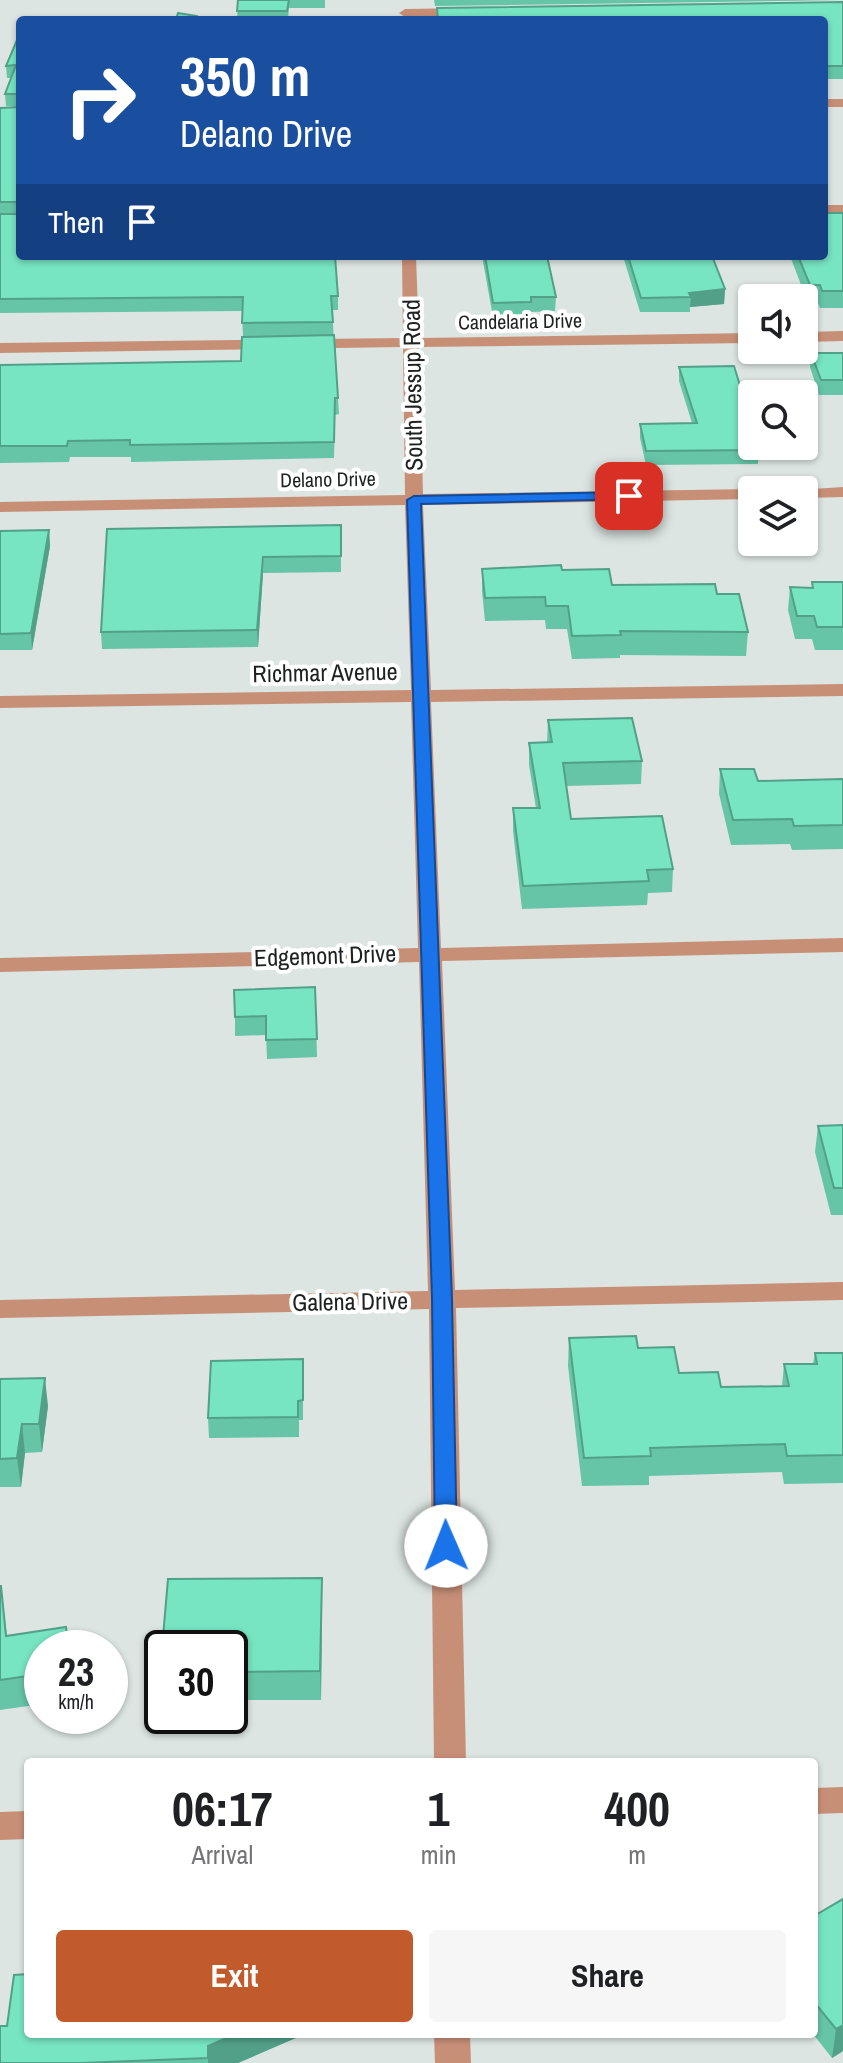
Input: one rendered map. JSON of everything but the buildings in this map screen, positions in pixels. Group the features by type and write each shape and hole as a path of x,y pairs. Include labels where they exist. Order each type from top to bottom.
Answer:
{"street":[{"path":"405,11 483,12"},
{"name":"South Jessup Road","path":"409,260 414,500 442,1299 450,1758"},
{"path":"818,337 843,336"},
{"name":"Candelaria Drive","path":"0,348 738,338"},
{"path":"818,493 843,492"},
{"name":"Delano Drive","path":"0,507 738,494"},
{"name":"Richmar Avenue","path":"0,702 843,690"},
{"name":"Edgemont Drive","path":"0,965 431,952 843,945"},
{"name":"Galena Drive","path":"0,1309 843,1291"},
{"path":"818,1801 843,1800"},
{"path":"0,1826 24,1825"},
{"path":"452,2038 453,2063"}],"route":[{"path":"446,1546 442,1299 414,500 629,496"}]}
